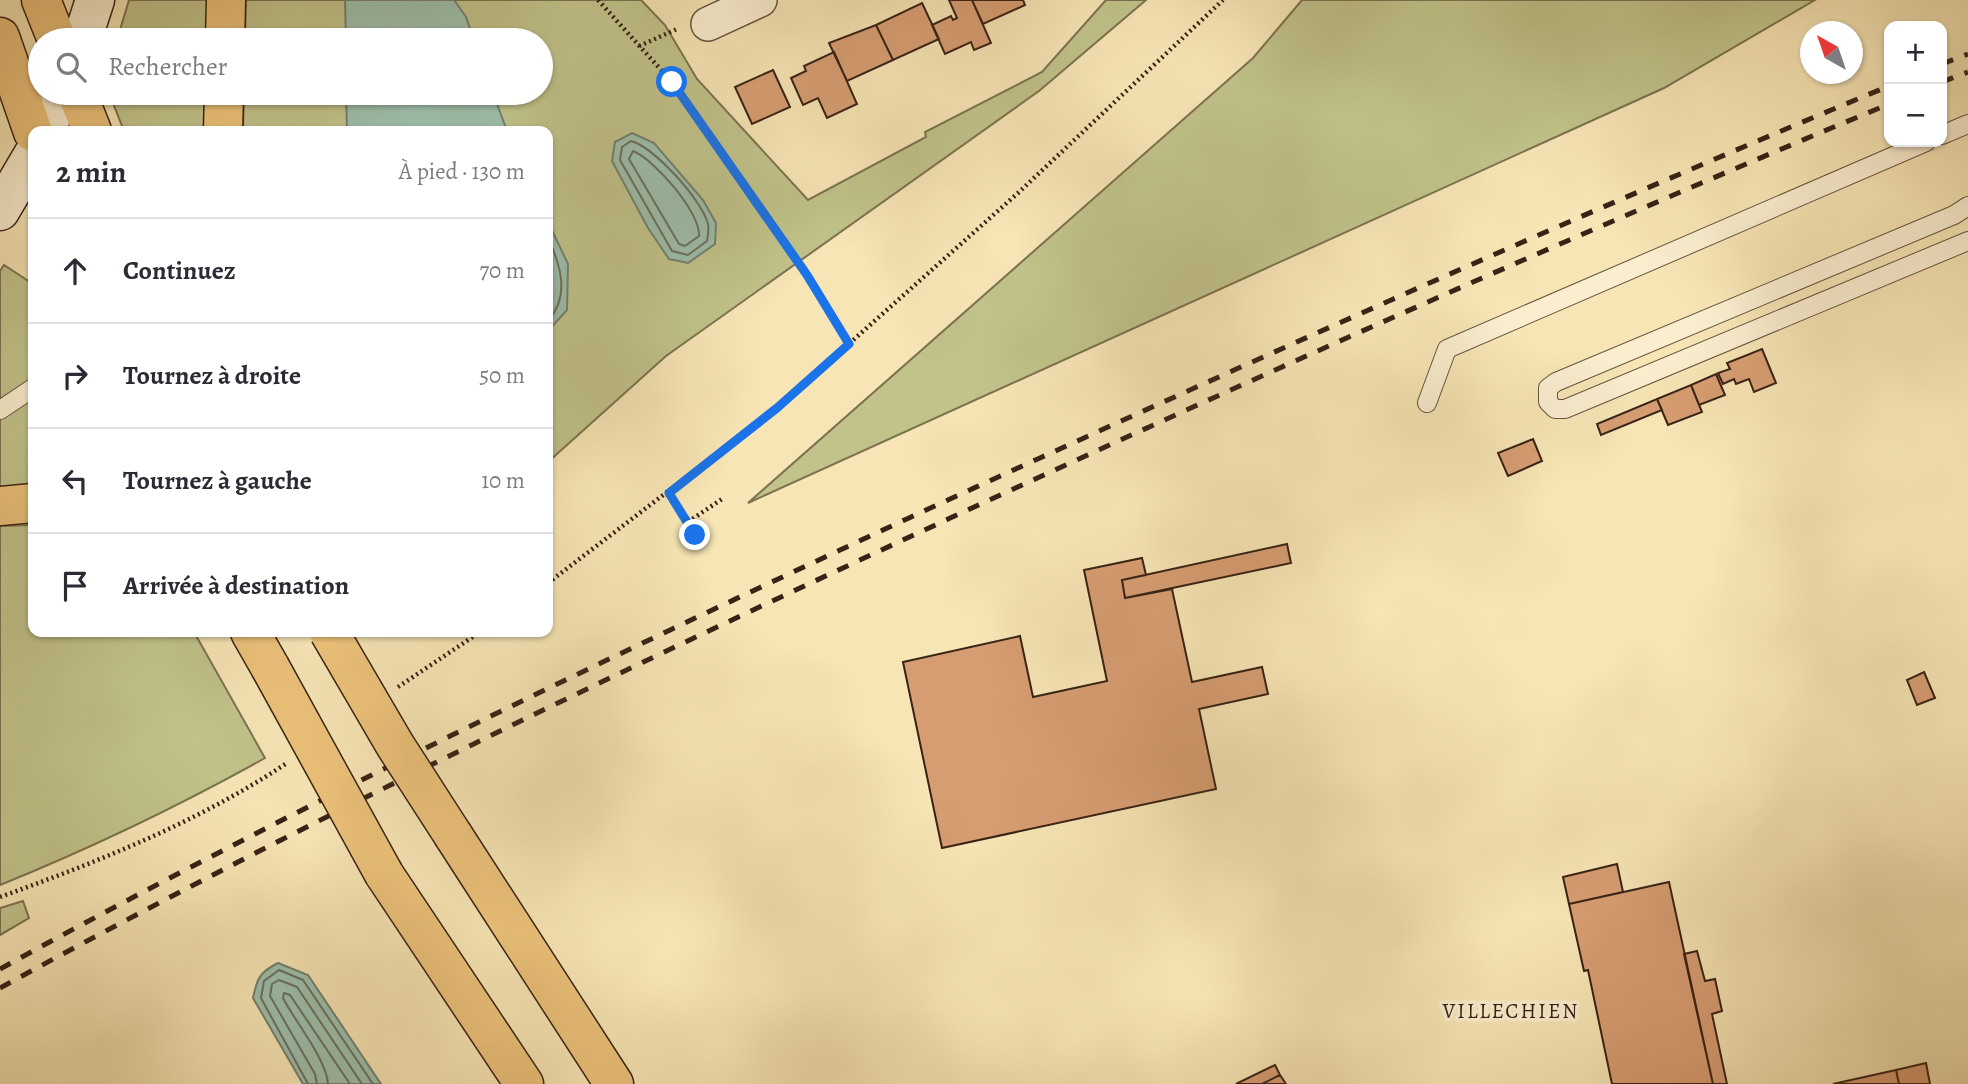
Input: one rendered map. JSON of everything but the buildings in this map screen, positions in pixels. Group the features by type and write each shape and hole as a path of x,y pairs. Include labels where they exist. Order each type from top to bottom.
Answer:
{"highway":[{"path":"41,0 52,28"},
{"path":"225,28 226,0"},
{"path":"0,37 31,126"},
{"path":"0,105 28,147"},
{"path":"83,105 91,126"},
{"path":"223,126 224,105"},
{"path":"0,506 28,503"},
{"path":"332,637 395,745 614,1084"},
{"path":"253,644 384,874 524,1084"}],"main road":[{"path":"86,28 95,0"},
{"path":"47,126 57,105"},
{"path":"0,211 28,163"}],"street":[{"path":"708,24 760,0"}],"lane":[{"path":"1947,133 1968,124"},
{"path":"1427,403 1447,349 1914,147"},
{"path":"1968,206 1954,215 1556,382 1548,388 1548,402 1555,409 1565,409 1968,241"},
{"path":"0,410 28,391"}],"path":[{"path":"598,0 680,93 807,275 849,344"},
{"path":"553,579 777,408 1018,193 1223,0"},
{"path":"639,46 696,20 708,24"},
{"path":"669,493 695,535"},
{"path":"688,522 722,499"},
{"path":"416,675 473,637"},
{"path":"0,897 73,871 177,827 264,778"}],"green space":[{"path":"129,0 208,0 208,28 121,28"},
{"path":"246,0 641,0 665,25 697,79 808,200 926,137 925,132 1042,72 1106,0 1146,0 1039,91 666,356 553,458 553,126 243,126 244,105 553,105 553,28 245,28"},
{"path":"1302,0 1815,0 1664,88 748,503 1253,58"},
{"path":"114,105 207,105 206,126 122,126"},
{"path":"4,265 28,281 28,491 0,493 0,271"},
{"path":"28,525 28,637 197,637 265,758 134,826 0,885 0,526"},
{"path":"23,901 29,918 0,935 0,908"}],"water":[{"path":"345,0 454,0 470,28 346,28"},
{"path":"346,105 497,105 505,126 347,126"},
{"path":"632,133 654,143 703,200 716,223 715,244 688,263 669,259 648,228 612,161 615,142"},
{"path":"553,232 568,264 567,310 553,325"},
{"path":"278,963 308,975 381,1084 303,1084 253,998 260,976"}],"railway":[{"path":"1947,62 1968,54"},
{"path":"1947,80 1968,72"},
{"path":"0,969 348,787 583,671 820,559 1413,290 1884,88"},
{"path":"0,988 356,802 838,570 1422,304 1884,106"}],"district":[{"name":"VILLECHIEN","path":"1511,1011"}],"route":[{"path":"672,82 807,275 849,344 777,408 669,493 695,535"}]}
